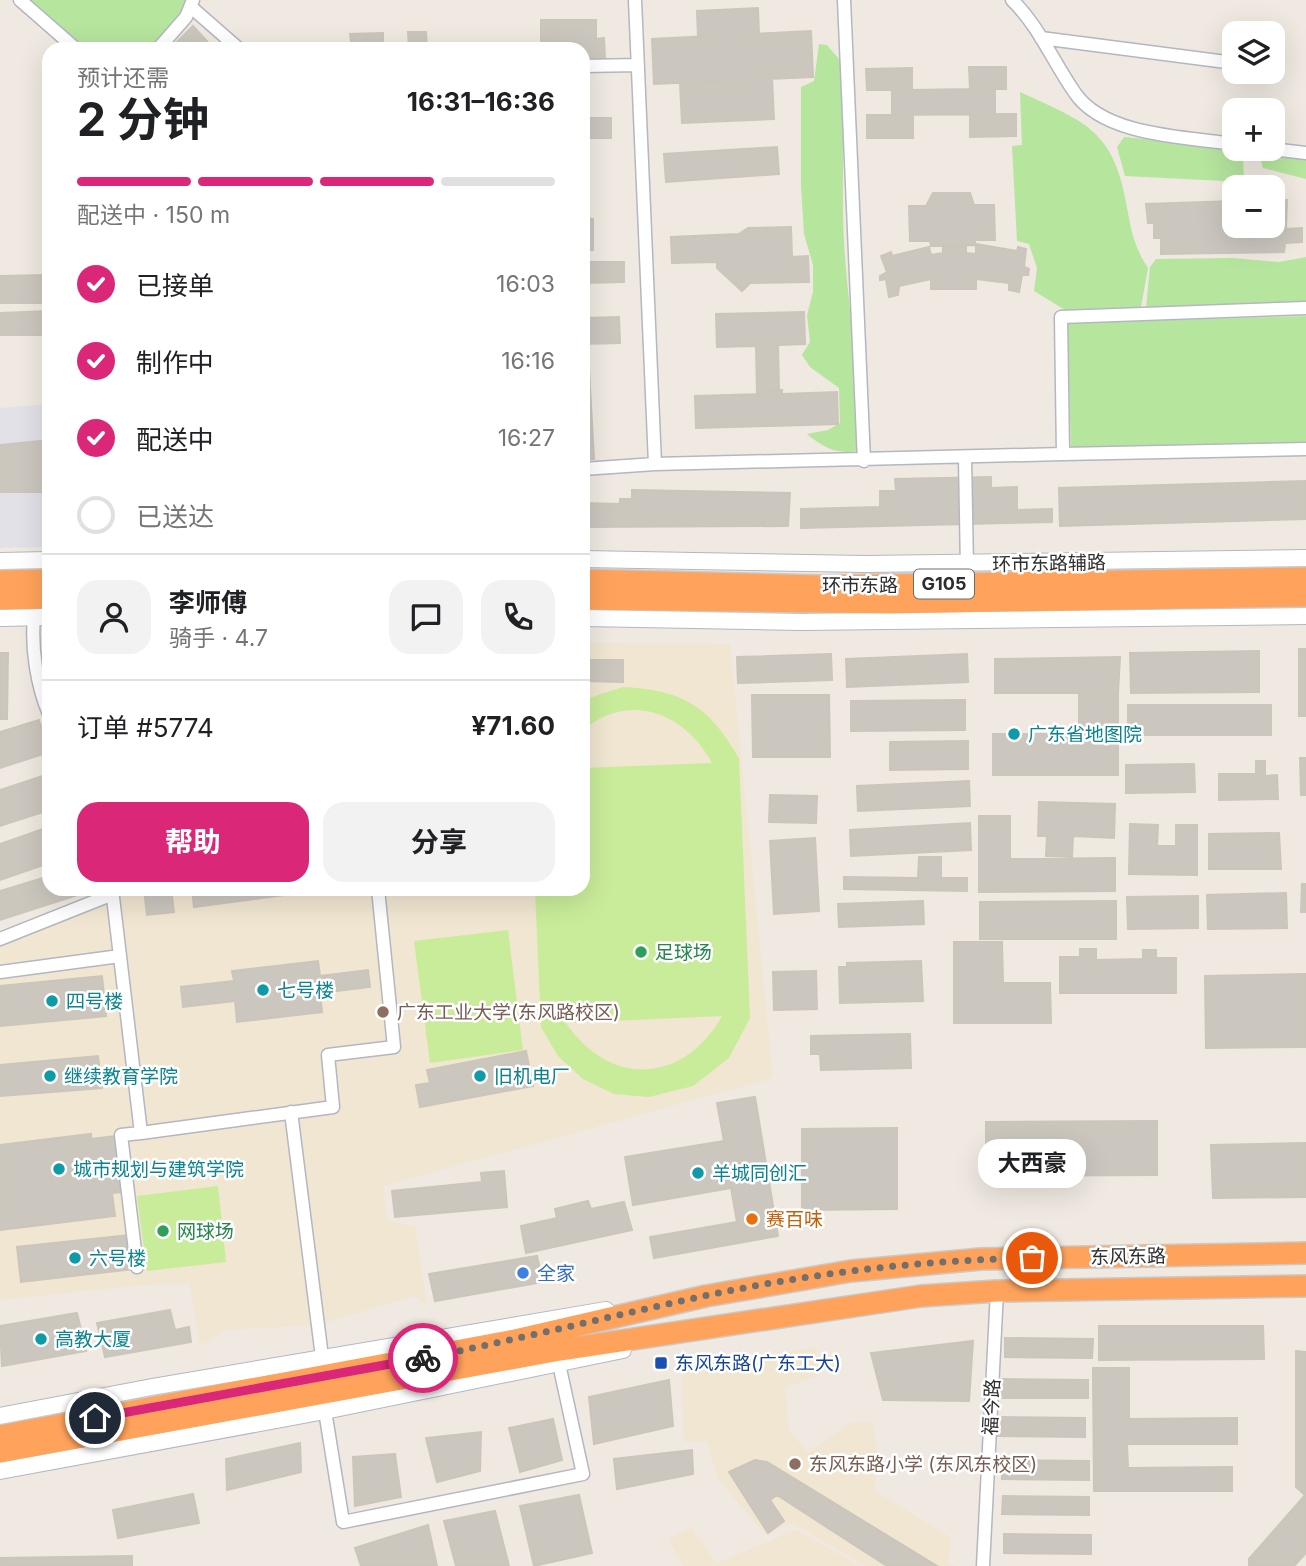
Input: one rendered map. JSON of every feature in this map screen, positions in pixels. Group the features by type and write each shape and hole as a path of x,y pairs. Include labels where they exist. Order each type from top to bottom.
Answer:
{"highway":[{"name":"环市东路","path":"590,580 768,586 967,574 1306,578"},
{"path":"0,581 42,580"},
{"name":"环市东路","path":"590,599 904,603 1306,596"},
{"path":"0,599 42,598"},
{"name":"东风东路","path":"0,1452 706,1296 851,1271 939,1261 1306,1253"},
{"name":"东风东路","path":"0,1436 548,1352 710,1330 885,1300 997,1291 1306,1286"}],"main road":[{"name":"环市东路辅路","path":"590,559 967,574 1306,558"},
{"path":"0,561 42,560"},
{"path":"590,618 801,622 1306,616"},
{"path":"0,618 42,617"},
{"path":"0,1416 322,1357 541,1320 706,1296"},
{"path":"0,1471 325,1412 710,1330"}],"street":[{"path":"20,0 68,42"},
{"path":"635,0 655,464"},
{"path":"844,0 864,461"},
{"path":"1012,0 1027,14 1077,97 1108,122 1222,142"},
{"path":"163,42 192,4 232,42"},
{"path":"1041,38 1222,61"},
{"path":"590,66 638,65"},
{"path":"1285,151 1306,153"},
{"path":"1063,454 1061,317 1306,308"},
{"path":"590,469 655,464 1306,449"},
{"path":"965,458 967,574"},
{"path":"42,617 32,637 42,694"},
{"path":"0,939 108,896"},
{"path":"113,896 141,1133"},
{"path":"137,1267 121,1135 333,1107 328,1055 394,1047 380,896"},
{"path":"0,972 120,956"},
{"path":"291,1112 322,1357"},
{"name":"福今路","path":"983,1566 997,1291"},
{"path":"325,1412 343,1522 583,1474 559,1364"}],"shaded area":[{"path":"42,405 42,547 0,548 0,408"},
{"name":"广东工业大学(东风路校区)","path":"590,643 730,644 773,1078 383,1186 387,1221 415,1226 427,1305 414,1296 318,1325 226,1330 200,1346 190,1284 142,1285 0,1300 0,945 111,903 110,896 590,896"},
{"name":"东风东路小学 (东风东校区)","path":"815,1347 821,1374 785,1388 789,1431 808,1453 849,1423 872,1422 877,1446 875,1491 951,1538 948,1562 955,1566 866,1566 792,1523 765,1534 718,1479 707,1441 684,1442 681,1372"},
{"path":"692,1527 716,1563 796,1530 860,1566 683,1566 668,1539"}],"green space":[{"path":"20,0 193,0 163,42 68,42"},
{"path":"819,44 827,45 844,65 844,242 857,398 856,451 849,452 830,448 807,434 828,430 840,423 839,388 810,367 802,355 810,342 807,315 813,292 813,265 804,234 801,87 814,81"},
{"path":"1020,92 1078,120 1092,130 1113,158 1133,236 1148,268 1141,307 1065,310 1034,291 1037,268 1029,244 1017,241 1012,146 1022,145"},
{"path":"1124,137 1217,146 1222,148 1222,161 1243,161 1244,175 1222,175 1222,181 1125,176 1117,147"},
{"path":"1285,156 1306,158 1306,179 1263,168 1261,161 1285,161"},
{"path":"1306,257 1306,304 1146,308 1150,267 1156,259 1232,258 1279,262"},
{"path":"1306,316 1306,443 1071,449 1067,323"},
{"name":"足球场","path":"623,687 662,692 678,697 705,713 717,725 739,758 750,1018 729,1058 693,1086 649,1097 614,1094 583,1079 558,1056 541,1027 535,896 590,896 590,768 712,763 687,731 672,720 655,713 637,710 601,718 590,725 590,698","holes":["722,1016 706,1038 688,1055 668,1065 646,1069 625,1067 604,1059 584,1044 566,1023"]},
{"path":"508,930 523,1050 430,1063 414,941"},
{"path":"218,1186 226,1262 147,1271 137,1196"}],"building":[{"path":"758,8 759,34 698,37 697,11"},
{"path":"541,20 596,20 596,39 604,38 605,59 590,59 590,42 541,42"},
{"path":"193,26 208,42 177,42"},
{"path":"811,31 813,77 654,84 652,39"},
{"path":"408,32 426,32 427,42 409,42"},
{"path":"383,33 383,42 351,42 350,34"},
{"path":"969,67 1006,67 1006,89 995,89 995,114 1016,114 1016,136 970,137 970,114 913,115 913,138 867,138 867,115 892,115 892,90 867,90 866,69 912,68 912,90 970,89"},
{"path":"772,79 774,119 682,123 680,83"},
{"path":"995,89 995,114 892,115 892,90"},
{"path":"590,118 611,118 611,138 590,138"},
{"path":"777,147 779,174 666,182 664,154"},
{"path":"933,193 970,193 974,205 994,205 995,240 975,240 975,245 931,246 930,241 910,241 909,206 926,206"},
{"path":"1287,200 1286,229 1302,228 1302,242 1285,243 1284,252 1161,254 1161,238 1154,238 1154,223 1148,223 1146,204 1222,201 1222,238 1285,238"},
{"path":"590,219 593,219 593,250 590,250"},
{"path":"791,227 792,257 808,256 809,282 750,283 742,291 717,268 717,262 672,263 671,237 739,234 748,228"},
{"path":"976,244 1017,251 1018,247 1026,249 1024,267 1029,269 1028,275 1022,275 1019,292 1009,290 1009,283 976,279 976,289 931,289 931,279 899,286 898,295 889,297 886,279 880,280 880,276 887,272 881,256 891,252 892,256 929,247 931,255 943,253 943,247 966,247 966,253 976,254"},
{"path":"590,262 624,262 624,282 590,283"},
{"path":"42,275 42,303 0,303 0,276"},
{"path":"42,311 42,335 0,335 0,313"},
{"path":"804,312 805,344 778,345 779,390 757,395 756,346 717,347 716,314"},
{"path":"619,317 620,343 590,344 590,318"},
{"path":"590,387 594,459 590,459"},
{"path":"767,390 782,390 782,394 837,392 838,424 696,428 695,396 767,394"},
{"path":"42,441 42,492 0,492 0,445"},
{"path":"991,477 991,488 1017,487 1017,510 1052,509 1052,522 801,528 801,509 880,507 880,491 896,491 895,479"},
{"path":"1306,481 1306,519 1060,526 1059,488"},
{"path":"632,490 790,493 788,526 590,527 590,503 620,504 620,499 632,499"},
{"path":"1299,649 1306,649 1306,716 1299,716"},
{"path":"1259,651 1259,692 1131,693 1130,653"},
{"path":"0,653 8,653 7,719 0,719"},
{"path":"831,654 832,680 738,683 737,657"},
{"path":"967,654 968,682 847,687 846,659"},
{"path":"1120,657 1118,693 995,693 995,659"},
{"path":"590,660 623,660 623,682 590,681"},
{"name":"广东省地图院","path":"1079,693 1118,693 1118,775 993,775 993,734 1079,734"},
{"path":"752,695 829,695 830,757 753,757"},
{"path":"965,700 965,730 851,731 851,701"},
{"path":"1128,705 1271,705 1271,735 1128,735"},
{"path":"39,720 42,730 42,754 0,768 0,732"},
{"path":"968,741 968,769 890,770 890,742"},
{"path":"1300,758 1306,758 1306,795 1301,795"},
{"path":"1256,761 1265,761 1265,776 1277,775 1278,799 1219,800 1219,774 1256,774"},
{"path":"1194,764 1195,792 1126,793 1126,765"},
{"path":"42,776 42,812 0,826 0,790"},
{"path":"969,781 970,806 858,811 857,786"},
{"path":"770,795 817,796 816,823 769,822"},
{"path":"1039,802 1115,804 1114,838 1073,836 1072,857 1046,856 1047,836 1038,836"},
{"path":"979,816 1010,816 1010,859 1115,858 1115,891 979,892"},
{"path":"970,823 971,850 851,856 850,830"},
{"path":"1130,824 1158,825 1157,846 1176,846 1176,825 1197,825 1197,875 1129,874"},
{"path":"42,829 42,865 0,880 0,844"},
{"path":"1279,833 1281,869 1209,869 1209,834"},
{"path":"815,838 819,911 774,914 770,841"},
{"path":"919,857 941,857 941,878 967,878 967,891 844,889 844,877 918,878"},
{"path":"42,878 42,896 74,896 0,920 0,891"},
{"path":"1302,884 1306,884 1306,912 1301,912"},
{"path":"1286,893 1287,928 1208,929 1207,895"},
{"path":"145,896 172,896 174,912 147,915"},
{"path":"193,896 277,896 194,907"},
{"path":"1198,896 1198,928 1128,929 1127,897"},
{"path":"923,901 924,924 839,927 838,904"},
{"path":"1116,901 1116,939 980,939 980,902"},
{"path":"954,942 1002,942 1003,983 1050,983 1051,1023 954,1023"},
{"path":"1080,949 1096,949 1096,960 1143,959 1143,950 1156,950 1156,958 1176,958 1176,993 1060,993 1060,957 1080,957"},
{"name":"七号楼","path":"318,961 320,976 368,970 370,987 320,993 322,1012 237,1022 235,1001 183,1007 181,987 234,981 232,971"},
{"path":"921,961 923,1001 840,1003 839,967 847,967 847,963"},
{"path":"816,971 817,1009 774,1010 773,972"},
{"path":"1306,974 1306,1047 1206,1048 1205,976"},
{"name":"四号楼","path":"102,976 106,1016 0,1026 0,986"},
{"path":"910,1034 911,1068 821,1070 820,1054 811,1054 811,1036"},
{"name":"旧机电厂","path":"526,1051 533,1086 420,1107 416,1085 430,1083 427,1070"},
{"name":"继续教育学院","path":"98,1056 102,1088 0,1096 0,1065"},
{"name":"羊城同创汇","path":"755,1097 778,1236 654,1258 650,1237 737,1222 731,1188 633,1205 625,1157 724,1141 717,1103"},
{"path":"1157,1121 1157,1175 986,1176 986,1122"},
{"path":"897,1128 897,1209 802,1210 802,1129"},
{"name":"城市规划与建筑学院","path":"91,1134 91,1139 115,1136 122,1192 112,1193 115,1216 0,1230 0,1145"},
{"path":"1306,1143 1306,1197 1213,1198 1211,1145"},
{"path":"504,1171 507,1207 395,1217 392,1191 482,1182 481,1173"},
{"path":"588,1201 591,1209 624,1202 632,1230 526,1253 521,1226 557,1218 555,1209"},
{"name":"六号楼","path":"129,1235 134,1269 21,1282 17,1247"},
{"path":"537,1256 543,1282 435,1301 429,1274"},
{"path":"170,1310 175,1330 189,1327 191,1342 105,1357 97,1323"},
{"name":"高教大厦","path":"77,1313 86,1351 2,1366 0,1326"},
{"path":"1099,1326 1263,1326 1264,1359 1099,1360"},
{"path":"1005,1338 1093,1339 1092,1358 1005,1357"},
{"path":"973,1341 969,1401 883,1400 871,1353"},
{"path":"1296,1351 1306,1352 1306,1496 1296,1487"},
{"path":"1093,1368 1129,1368 1129,1419 1237,1418 1237,1444 1127,1444 1128,1468 1232,1467 1232,1491 1094,1491"},
{"path":"1001,1379 1088,1380 1088,1398 1001,1398"},
{"path":"669,1380 673,1426 594,1444 589,1397"},
{"path":"998,1417 1085,1418 1085,1437 998,1436"},
{"path":"553,1419 562,1460 520,1472 509,1428"},
{"path":"481,1432 480,1471 437,1482 426,1438"},
{"path":"300,1443 301,1472 227,1490 226,1459"},
{"path":"692,1450 693,1474 617,1489 614,1459"},
{"path":"1301,1452 1306,1452 1306,1472 1302,1467"},
{"path":"395,1454 401,1497 355,1506 353,1457"},
{"path":"755,1460 767,1462 937,1566 887,1566 777,1495 770,1500 784,1521 768,1533 729,1472"},
{"path":"1002,1460 1089,1461 1089,1480 1002,1479"},
{"path":"193,1494 199,1523 118,1538 113,1510"},
{"path":"1306,1494 1306,1553 1294,1566 1249,1566 1249,1559"},
{"path":"579,1495 592,1553 534,1566 520,1506"},
{"path":"1003,1496 1089,1497 1089,1515 1002,1514"},
{"path":"495,1511 509,1566 456,1566 444,1521"},
{"path":"428,1525 437,1566 361,1566 355,1548"},
{"path":"1004,1534 1091,1535 1091,1554 1004,1553"},
{"path":"132,1556 132,1566 0,1566 0,1558"}],"way so far":[{"path":"423,1358 555,1332 706,1296 810,1278 939,1261 1032,1258"}],"place":[{"name":"广东省地图院","path":"1014,734"},
{"name":"足球场","path":"641,952"},
{"name":"七号楼","path":"263,990"},
{"name":"四号楼","path":"52,1001"},
{"name":"广东工业大学(东风路校区)","path":"383,1012"},
{"name":"继续教育学院","path":"50,1076"},
{"name":"旧机电厂","path":"480,1076"},
{"name":"城市规划与建筑学院","path":"59,1169"},
{"name":"羊城同创汇","path":"698,1173"},
{"name":"赛百味","path":"752,1219"},
{"name":"网球场","path":"163,1231"},
{"name":"六号楼","path":"75,1258"},
{"name":"大西豪","path":"1032,1258"},
{"name":"全家","path":"523,1273"},
{"name":"高教大厦","path":"41,1339"},
{"name":"东风东路(广东工大)","path":"661,1363"},
{"name":"东风东路小学 (东风东校区)","path":"795,1464"}],"route":[{"path":"95,1418 423,1358"}]}
